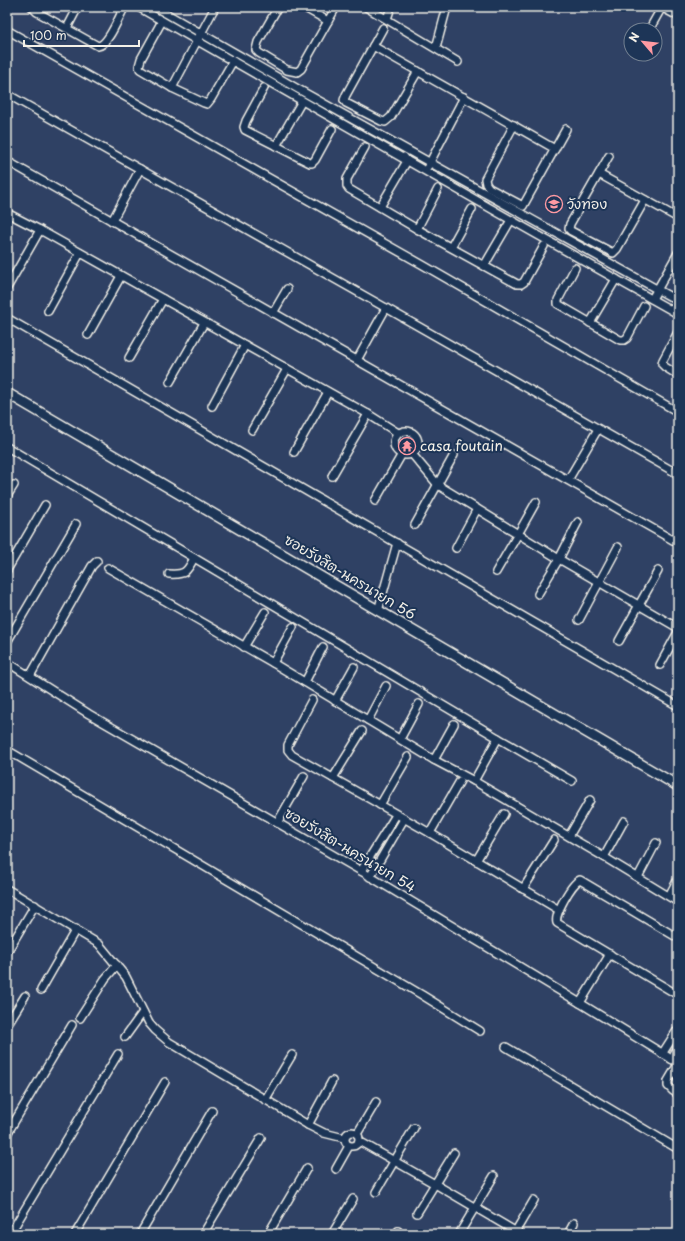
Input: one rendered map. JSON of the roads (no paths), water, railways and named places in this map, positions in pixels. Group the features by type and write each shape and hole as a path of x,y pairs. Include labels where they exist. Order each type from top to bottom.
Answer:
{"street":[{"path":"32,7 37,12 98,46 106,41 123,10"},
{"path":"66,28 78,7"},
{"path":"138,7 678,314"},
{"path":"155,7 392,142 678,301"},
{"path":"172,88 215,7"},
{"path":"278,7 258,42 256,50 292,72 301,70 336,7"},
{"path":"304,7 328,21"},
{"path":"366,7 458,62"},
{"path":"387,19 391,7"},
{"path":"436,48 447,7"},
{"path":"654,22 662,7 678,16"},
{"path":"162,21 141,59 139,66 140,69 172,88 207,104 212,99 233,61"},
{"path":"383,28 345,98 346,103 381,122 388,120 418,71"},
{"path":"7,30 423,265 678,412"},
{"path":"373,46 555,149"},
{"path":"264,88 246,121 244,127 245,130 312,163 332,129"},
{"path":"7,94 678,474"},
{"path":"425,171 464,97"},
{"path":"276,146 302,101"},
{"path":"514,125 485,179 489,188 523,206 566,129"},
{"path":"392,142 407,160"},
{"path":"365,147 347,179 347,186 349,189 417,229 517,284 524,282 544,246"},
{"path":"609,156 570,224 569,229 613,253 617,249 645,200"},
{"path":"380,207 407,160"},
{"path":"7,161 678,543"},
{"path":"112,221 140,170"},
{"path":"598,174 678,218"},
{"path":"417,229 438,189"},
{"path":"451,247 472,209"},
{"path":"7,213 40,230 368,414 398,433"},
{"path":"484,266 511,220"},
{"path":"7,288 40,230"},
{"path":"48,312 80,253"},
{"path":"652,299 678,253"},
{"path":"575,268 558,300 558,304 590,323 624,340 627,338 644,306"},
{"path":"88,335 121,276"},
{"path":"590,323 616,279"},
{"path":"273,313 287,289"},
{"path":"129,358 163,299"},
{"path":"357,360 386,308"},
{"path":"7,318 678,706"},
{"path":"170,382 204,323"},
{"path":"678,332 662,364 678,375"},
{"path":"212,406 245,346"},
{"path":"252,430 287,369"},
{"path":"294,452 328,392"},
{"name":"ซอยรังสิต-นครนายก 56","path":"7,393 678,786"},
{"path":"332,476 368,414"},
{"path":"568,480 598,429"},
{"path":"406,430 414,433 416,436 418,444 412,454 402,454 396,449 394,441 398,433 406,430"},
{"path":"7,448 498,738 572,780"},
{"path":"375,501 402,454"},
{"path":"412,454 438,485 599,583 678,628"},
{"path":"415,525 454,455"},
{"path":"7,496 14,485"},
{"path":"496,572 536,502"},
{"path":"7,570 45,505"},
{"path":"456,548 477,509"},
{"path":"538,594 559,559 578,522"},
{"path":"7,642 76,524"},
{"path":"378,611 397,543"},
{"path":"579,620 618,548"},
{"path":"168,574 179,575 183,573 188,569 194,558"},
{"path":"30,676 92,566 97,561"},
{"path":"108,568 244,648 273,663 434,760 474,781 604,856 678,902"},
{"path":"619,641 658,571"},
{"path":"244,648 265,612"},
{"path":"273,663 293,627"},
{"path":"660,664 678,632"},
{"path":"305,682 323,647"},
{"name":"ซอยรังสิต-นครนายก 54","path":"7,662 106,725 361,871 676,1062"},
{"path":"335,701 354,667"},
{"path":"368,720 386,686"},
{"path":"312,700 288,744 288,750 292,755 404,820 430,833 559,910"},
{"path":"400,739 419,704"},
{"path":"434,760 454,724"},
{"path":"333,778 362,731"},
{"path":"474,781 498,738"},
{"path":"7,750 422,995 480,1031"},
{"path":"380,806 408,757"},
{"path":"277,822 304,776"},
{"path":"430,833 460,781"},
{"path":"569,836 590,800"},
{"path":"476,861 504,814"},
{"path":"361,871 396,815"},
{"path":"370,877 404,820"},
{"path":"604,856 624,821"},
{"path":"523,889 554,840"},
{"path":"638,877 656,843"},
{"path":"669,896 678,879"},
{"path":"678,938 580,880 574,885 557,915 557,922 678,995"},
{"path":"7,889 99,944 117,965 131,985 143,1012 155,1030 168,1042 308,1125 324,1133 344,1138"},
{"path":"7,952 35,905"},
{"path":"41,990 76,929"},
{"path":"580,1003 610,954"},
{"path":"80,1018 105,978 117,965"},
{"path":"7,1025 24,996"},
{"path":"125,1037 143,1012"},
{"path":"7,1134 72,1025"},
{"path":"662,1054 678,1028"},
{"path":"506,1047 678,1149"},
{"path":"678,1048 676,1062 668,1081 668,1086 678,1094"},
{"path":"10,1234 118,1054"},
{"path":"265,1100 292,1055"},
{"path":"308,1125 332,1081"},
{"path":"74,1234 165,1082"},
{"path":"349,1146 356,1145 358,1137 376,1102"},
{"path":"140,1234 212,1111"},
{"path":"376,1192 414,1128"},
{"path":"344,1138 345,1135 351,1131 395,1160 516,1233 534,1200"},
{"path":"203,1234 260,1138"},
{"path":"344,1138 346,1144 349,1146"},
{"path":"336,1169 349,1146"},
{"path":"417,1214 454,1152"},
{"path":"268,1234 308,1168"},
{"path":"459,1234 494,1176"},
{"path":"332,1234 353,1199"},
{"path":"568,1234 574,1223"}],"place":[{"name":"วังทอง","path":"554,204"},
{"name":"casa foutain","path":"407,446"}]}
